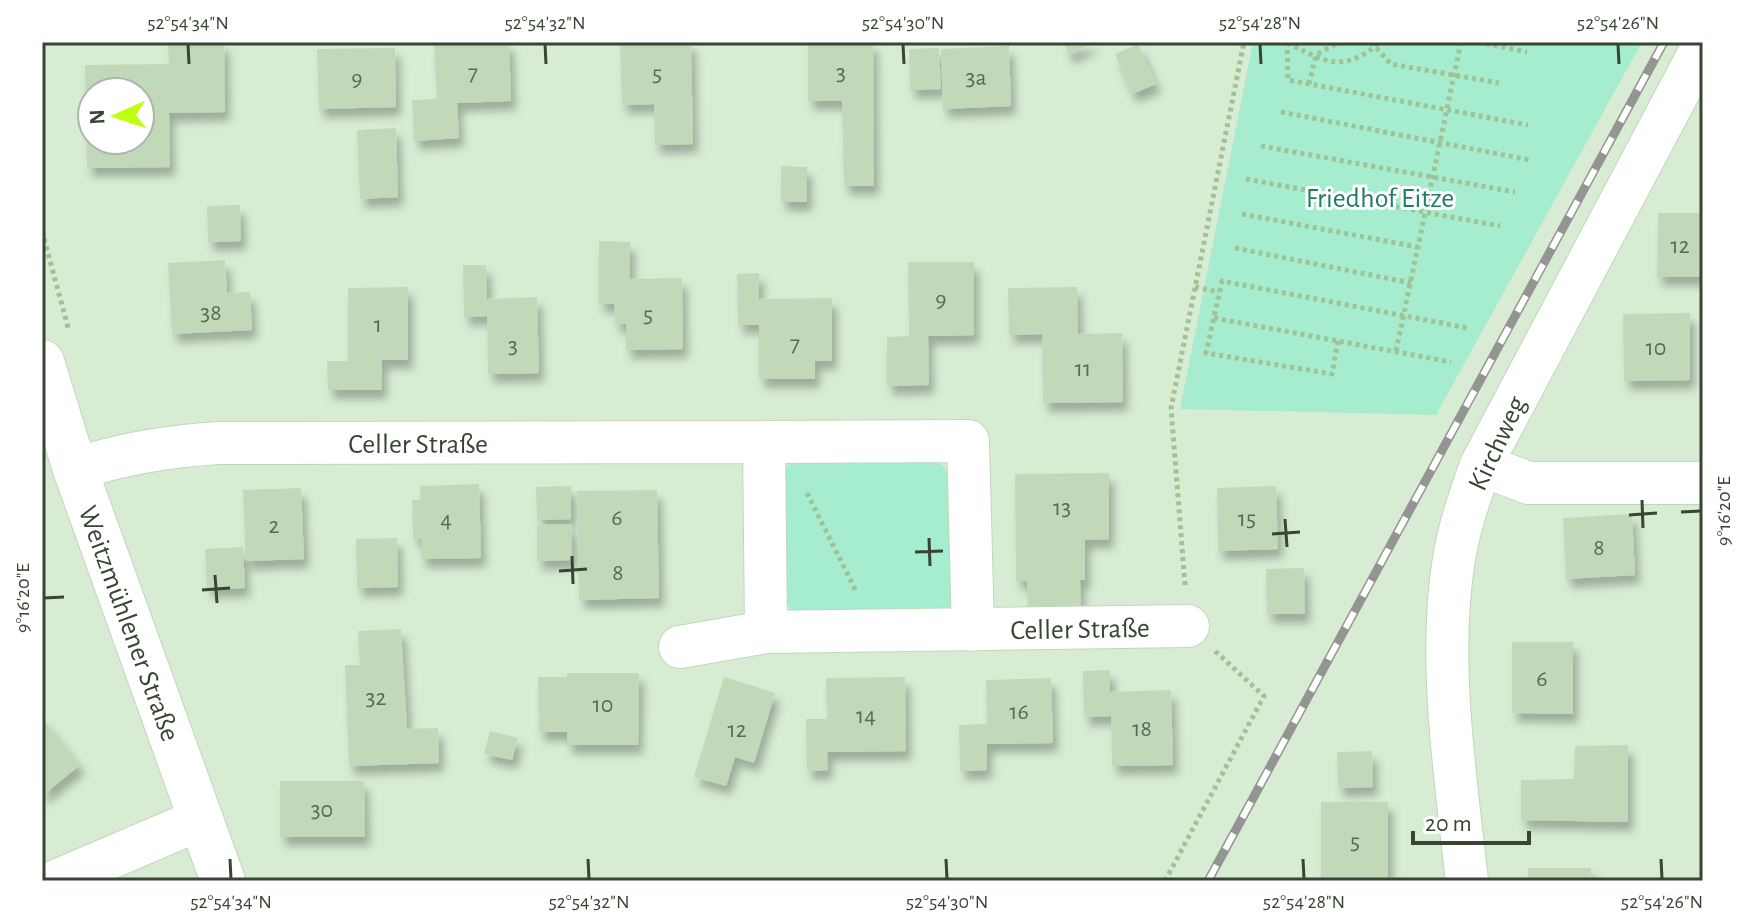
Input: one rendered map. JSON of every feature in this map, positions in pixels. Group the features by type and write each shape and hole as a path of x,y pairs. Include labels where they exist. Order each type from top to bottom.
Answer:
{"street":[{"name":"Kirchweg","path":"1467,881 1452,740 1448,641 1453,560 1465,511 1481,465 1703,46"},
{"name":"Weitzmühlener Straße","path":"42,362 75,469 223,881"},
{"name":"Celler Straße","path":"75,469 108,458 171,446 218,443 968,441 973,630"},
{"path":"766,632 772,442"},
{"path":"1481,465 1529,483 1703,483"},
{"name":"Celler Straße","path":"680,647 766,632 1188,626"},
{"path":"56,881 201,819"}],"path":[{"path":"1165,881 1264,696 1188,626 1171,408 1244,42"},
{"path":"1309,84 1316,55 1339,42"},
{"path":"1396,351 1461,42"},
{"path":"1478,42 1527,52"},
{"path":"1499,83 1391,64 1375,44 1356,59 1340,64 1287,43 1288,80 1528,125"},
{"path":"1281,112 1530,160"},
{"path":"1261,146 1515,192"},
{"path":"1246,179 1500,226"},
{"path":"1242,214 1418,247"},
{"path":"1235,248 1411,283"},
{"path":"1338,341 1332,374 1206,353 1222,281 1468,328"},
{"path":"1195,287 1219,292"},
{"path":"1214,318 1451,362"},
{"path":"772,442 876,631"}],"shaded area":[{"path":"42,42 1703,42 1703,881 42,881"}],"green space":[{"name":"Friedhof Eitze","path":"1253,42 1642,42 1436,415 1180,409"},
{"path":"805,452 929,460 942,465 951,477 956,608 946,617 793,612 786,603 782,470"}],"building":[{"path":"168,42 224,42 225,112 169,113 170,167 87,168 87,156 156,156 156,76 85,76 85,65 169,64"},
{"path":"509,42 511,101 457,103 459,138 414,141 412,100 437,99 434,45"},
{"path":"691,42 693,144 655,145 654,104 622,105 620,43"},
{"path":"808,42 873,42 874,186 844,186 842,101 808,101"},
{"path":"1063,42 1095,42 1069,55"},
{"path":"1138,44 1156,84 1132,94 1115,54"},
{"path":"1009,46 1011,106 943,109 941,49"},
{"path":"395,48 396,107 319,109 317,49"},
{"path":"939,48 941,89 910,90 909,49"},
{"path":"396,128 398,197 360,199 357,130"},
{"path":"781,166 807,167 807,202 781,202"},
{"path":"240,205 241,241 208,242 207,206"},
{"path":"1658,213 1703,213 1703,277 1657,277"},
{"path":"599,241 630,242 630,279 682,278 683,349 626,350 626,324 615,324 614,304 599,304"},
{"path":"225,260 227,293 250,292 252,330 172,334 168,263"},
{"path":"908,262 974,262 974,335 928,336 929,385 887,386 887,337 909,336"},
{"path":"463,265 486,265 487,299 537,297 539,373 488,374 487,316 464,317"},
{"path":"759,273 759,299 832,298 832,361 815,361 815,379 759,379 759,325 738,325 737,274"},
{"path":"408,287 408,360 382,360 382,390 328,390 327,361 348,361 348,288"},
{"path":"1077,287 1078,334 1122,333 1123,402 1043,403 1042,334 1009,335 1008,288"},
{"path":"1690,313 1690,380 1624,381 1623,314"},
{"path":"1109,473 1109,539 1085,540 1085,580 1080,580 1081,618 1028,619 1027,581 1016,581 1015,474"},
{"path":"479,484 481,558 421,559 421,538 413,539 412,500 420,500 420,486"},
{"path":"571,486 571,519 537,520 536,487"},
{"path":"1276,486 1278,549 1218,551 1217,488"},
{"path":"301,488 304,559 246,561 243,490"},
{"path":"657,490 659,598 579,600 577,491"},
{"path":"1632,514 1635,575 1566,579 1563,518"},
{"path":"571,524 572,560 537,561 537,525"},
{"path":"397,538 398,587 357,588 356,539"},
{"path":"243,547 245,588 207,589 205,549"},
{"path":"1304,568 1305,614 1267,614 1266,569"},
{"path":"401,629 407,729 438,728 439,763 349,766 345,665 360,665 358,631"},
{"path":"1512,642 1573,642 1573,714 1512,713"},
{"path":"1110,670 1110,692 1171,690 1173,765 1112,766 1111,716 1084,717 1083,671"},
{"path":"567,673 639,673 638,745 567,745 567,732 539,732 538,677 567,677"},
{"path":"724,677 775,693 754,763 735,757 726,786 694,777"},
{"path":"905,677 906,751 827,752 828,770 807,771 806,719 827,719 826,678"},
{"path":"1051,678 1053,743 987,744 987,770 960,771 959,725 987,724 986,680"},
{"path":"42,717 80,765 42,796"},
{"path":"490,731 518,738 512,760 484,754"},
{"path":"1628,745 1628,822 1521,820 1521,780 1574,779 1575,746"},
{"path":"1372,751 1373,787 1338,788 1337,752"},
{"path":"280,781 364,781 365,837 280,837"},
{"path":"1321,802 1388,802 1388,881 1321,881"},
{"path":"1528,868 1591,868 1591,881 1528,881"}],"railway":[{"path":"1208,881 1664,42"}]}
